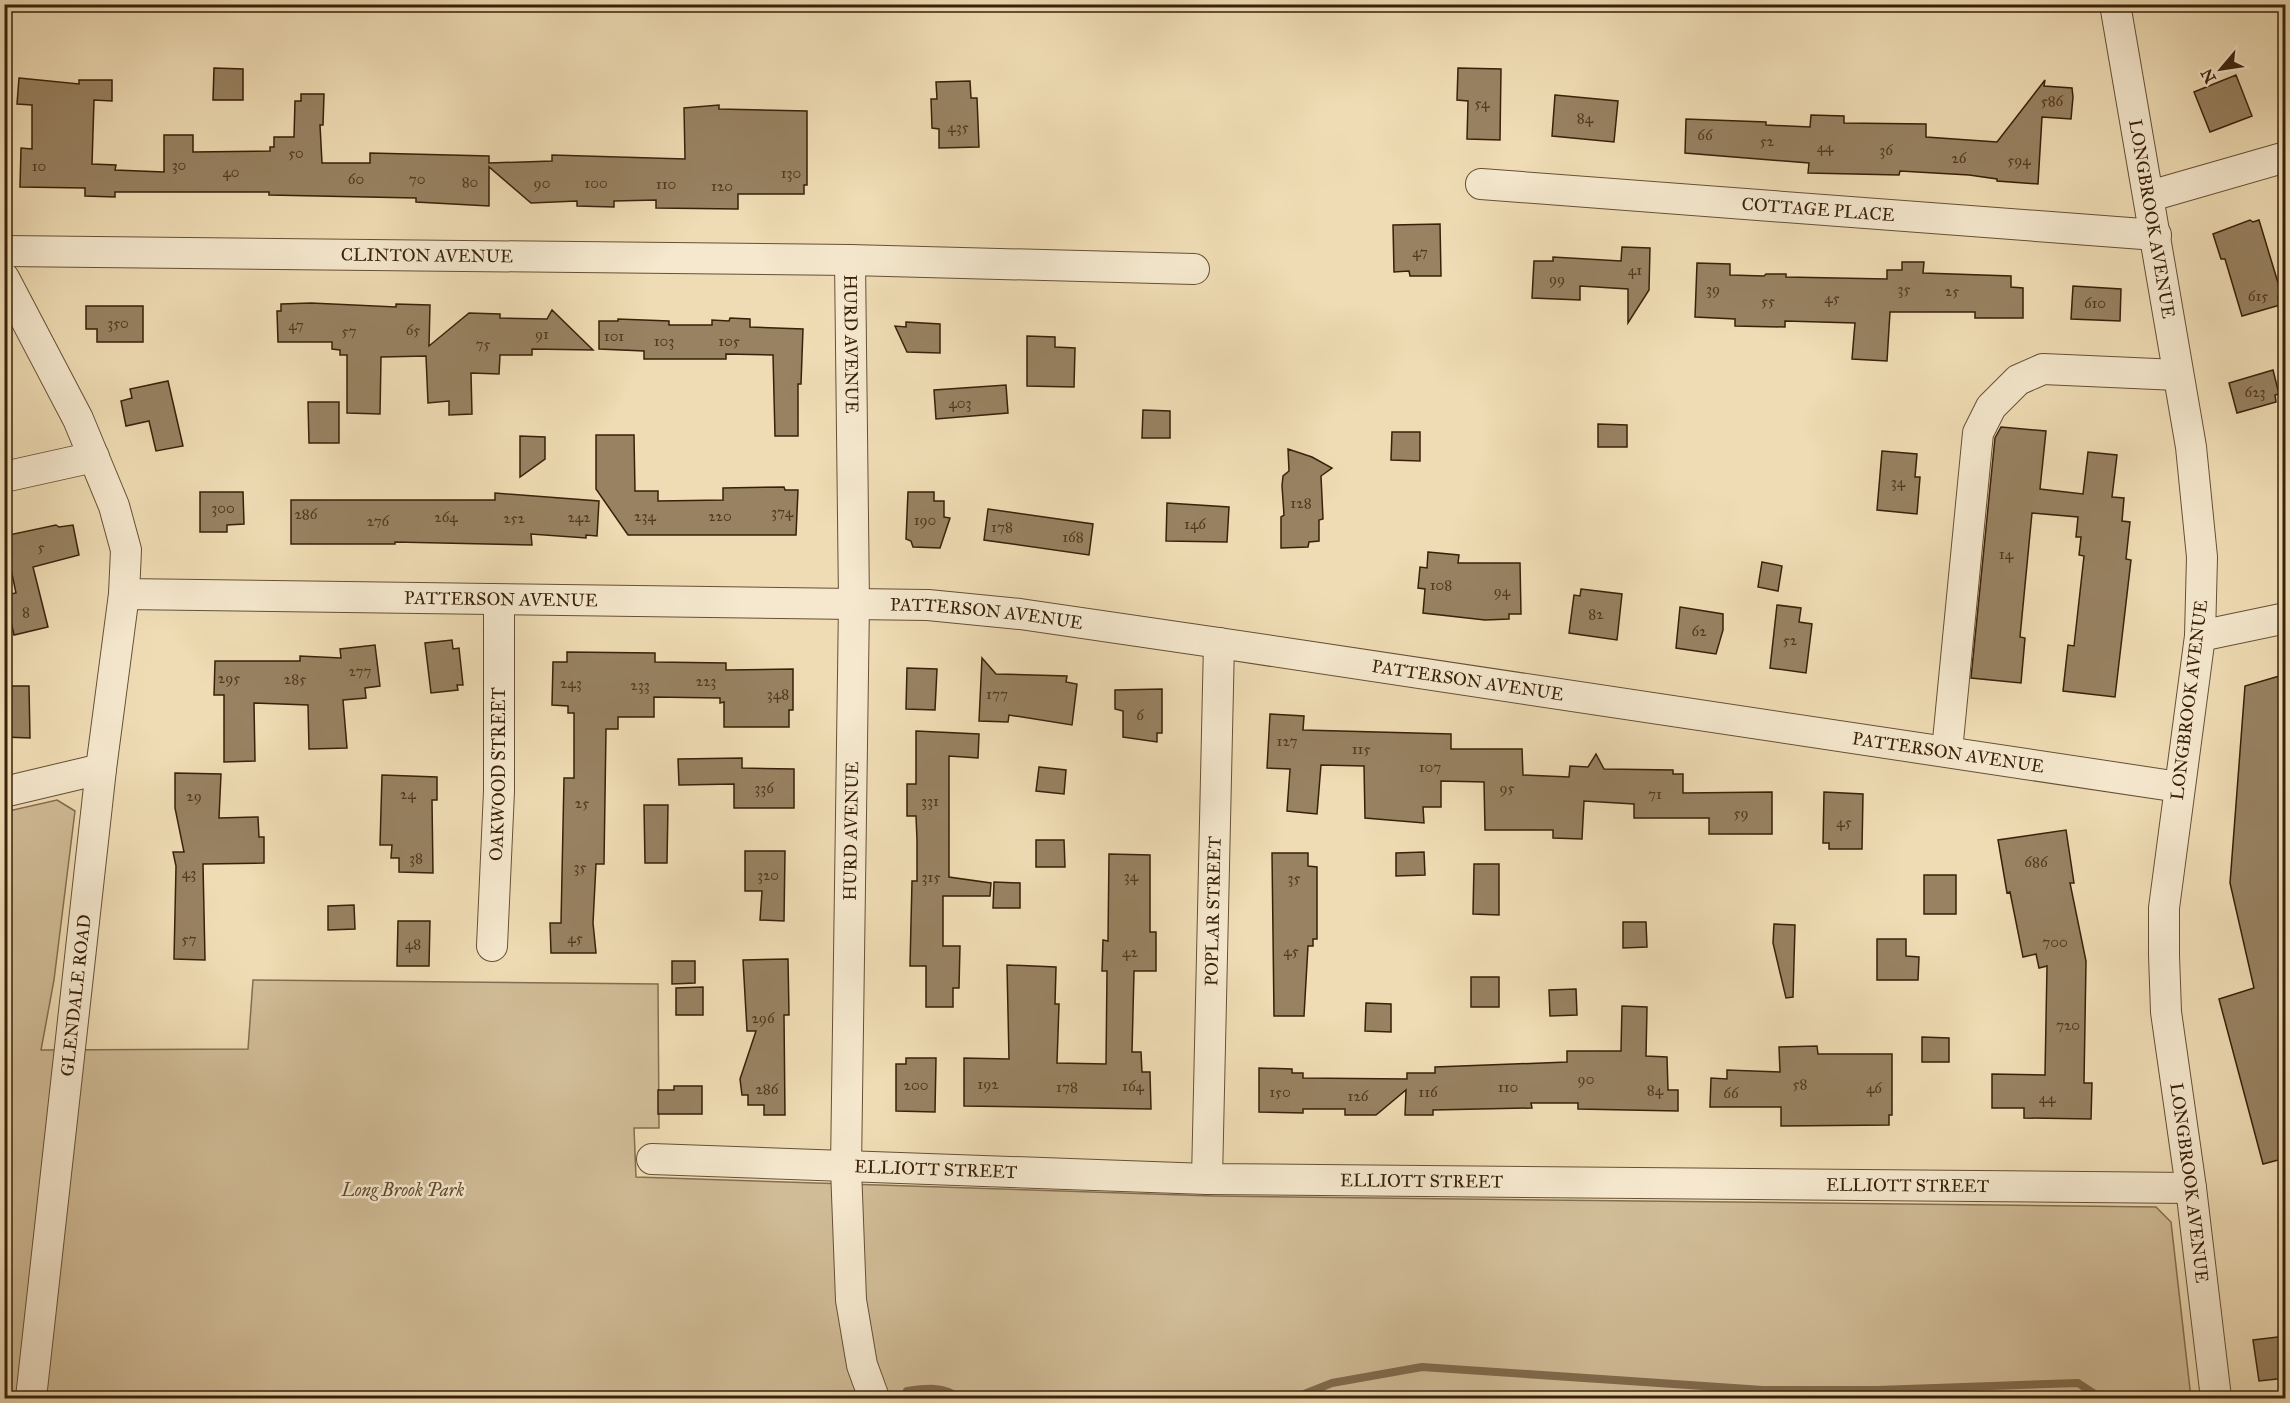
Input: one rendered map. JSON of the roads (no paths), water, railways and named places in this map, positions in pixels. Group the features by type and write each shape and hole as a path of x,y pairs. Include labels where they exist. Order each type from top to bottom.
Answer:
{"street":[{"name":"LONGBROOK AVENUE","path":"2115,4 2150,196 2199,511 2202,557 2200,636 2164,908 2164,955 2166,1012 2191,1188 2216,1398"},
{"path":"2150,196 2286,158"},
{"name":"COTTAGE PLACE","path":"1480,184 2156,235"},
{"name":"CLINTON AVENUE","path":"4,251 850,260 1194,269"},
{"name":"HURD AVENUE","path":"850,260 854,603 846,1168 852,1300 862,1365 874,1398"},
{"path":"4,278 49,360 94,457 124,537 126,566 124,594"},
{"path":"1947,751 1976,473 1977,433 1991,407 2018,380 2043,369 2178,375"},
{"path":"4,477 94,457"},
{"name":"PATTERSON AVENUE","path":"124,594 500,601 928,605 1020,614 2179,787"},
{"name":"GLENDALE ROAD","path":"31,1398 101,769 124,594"},
{"name":"OAKWOOD STREET","path":"492,946 499,791 500,601"},
{"path":"2200,636 2286,618"},
{"name":"POPLAR STREET","path":"1207,1179 1219,643"},
{"path":"4,792 101,769"},
{"name":"ELLIOTT STREET","path":"652,1159 846,1168 1207,1179 2191,1188"}],"waterway":[{"path":"1294,1398 1332,1383 1422,1367 1763,1390 1878,1390 2078,1383 2101,1398"},
{"path":"907,1391 941,1390 960,1398"}],"park label":[{"name":"Long Brook Park","path":"403,1190"}]}
